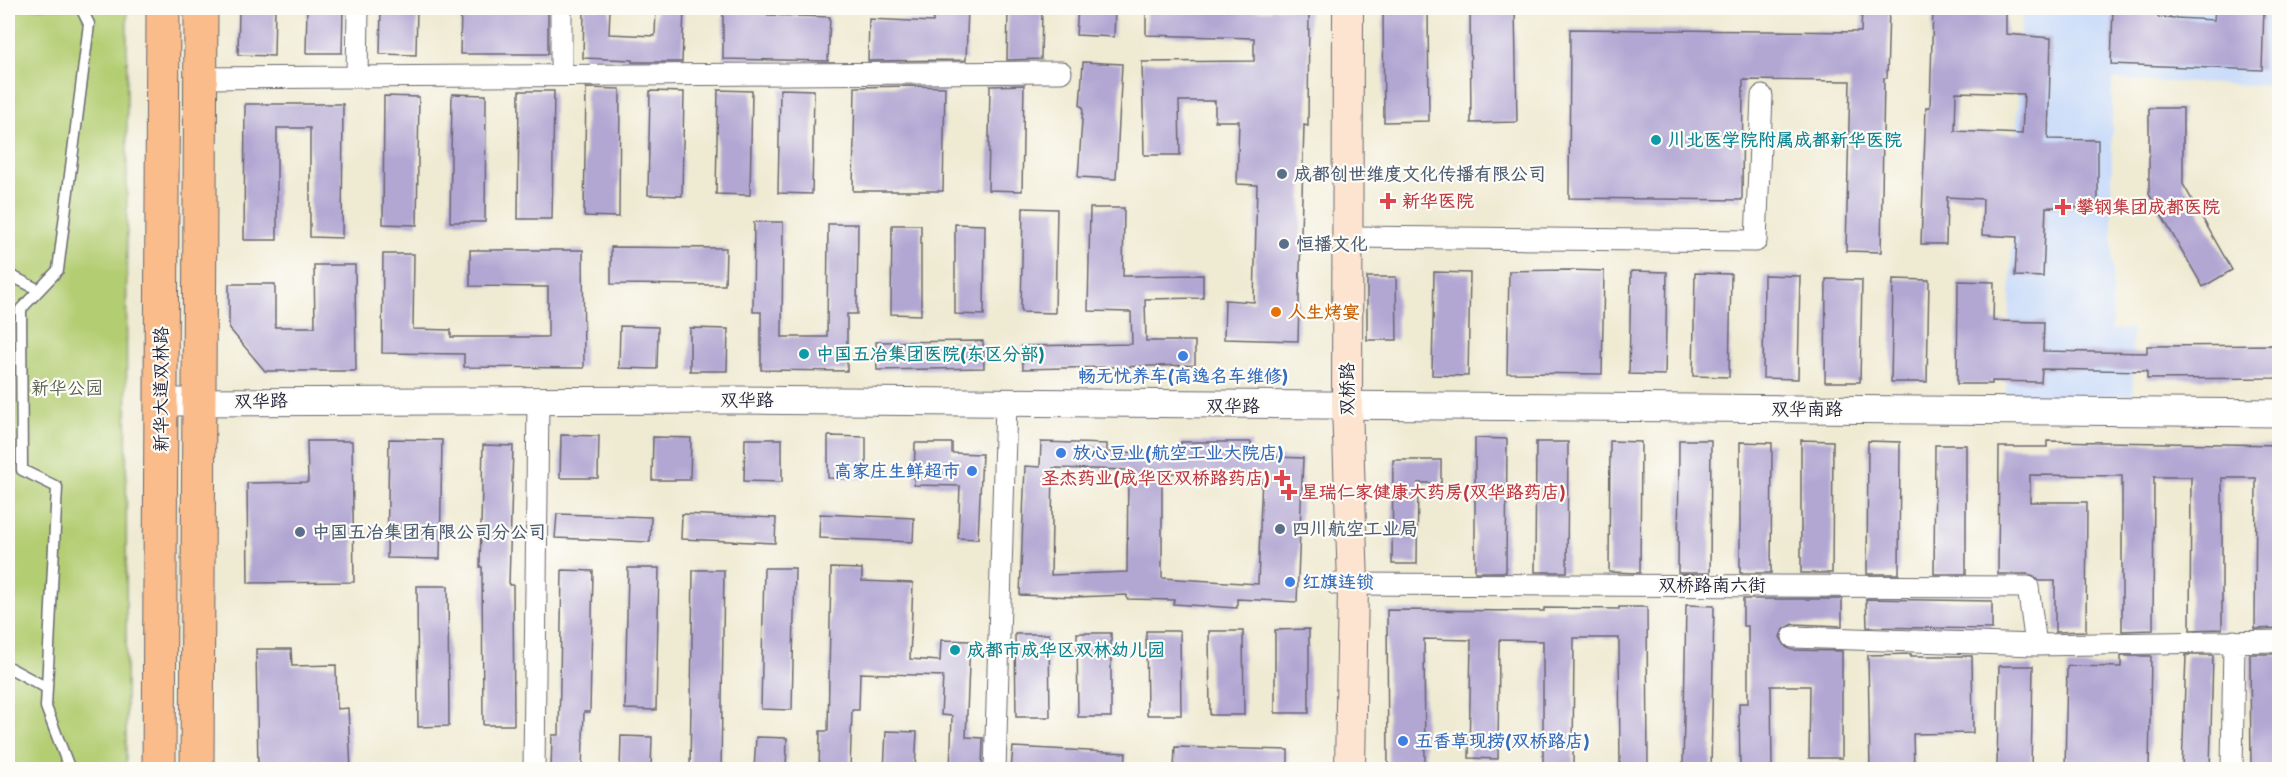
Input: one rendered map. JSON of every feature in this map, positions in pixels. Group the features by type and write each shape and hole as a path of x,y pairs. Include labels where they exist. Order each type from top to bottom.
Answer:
{"main road":[{"name":"新华大道双林路","path":"159,770 163,8"},
{"name":"新华大道双林路","path":"197,770 201,8"},
{"name":"双桥路","path":"1334,8 1340,406 1350,770"},
{"name":"双桥路","path":"1340,406 1347,237 1348,8"},
{"name":"双桥路","path":"1333,770 1345,584"}],"street":[{"path":"357,77 358,8"},
{"path":"561,8 561,75"},
{"path":"200,78 1061,72"},
{"path":"1347,237 1756,241 1762,96"},
{"path":"534,770 538,400"},
{"name":"双华路","path":"161,402 734,400 1340,406"},
{"path":"995,770 1006,404"},
{"name":"双华南路","path":"1340,406 2280,412"},
{"name":"双桥路南六街","path":"1345,584 2028,587 2036,645"},
{"path":"1793,637 2036,645 2280,640"},
{"path":"2232,770 2234,641"}],"lane":[{"path":"70,770 46,707 57,487 22,470 21,309 58,270 89,24 81,8"},
{"path":"8,274 39,290"},
{"path":"8,667 47,688"}],"shaded area":[{"name":"攀钢集团成都医院","path":"2022,8 2279,8 2277,86 2112,80 2112,330 2132,329 2133,395 2006,396"}],"green space":[{"name":"新华公园","path":"8,8 127,8 126,769 8,769"}],"building":[{"path":"239,8 275,8 274,56 238,55"},
{"path":"307,8 343,8 342,53 306,53"},
{"path":"381,8 417,8 416,55 380,54"},
{"path":"461,8 548,8 548,54 460,54"},
{"path":"584,8 610,8 609,34 655,36 656,8 684,8 682,62 632,62 632,60 583,58"},
{"path":"723,8 767,8 767,15 830,17 828,61 723,59"},
{"path":"934,8 968,8 966,60 868,61 869,19 933,22"},
{"path":"1008,8 1042,8 1041,59 1007,60"},
{"path":"1078,8 1115,8 1114,37 1076,35"},
{"path":"1146,8 1271,11 1271,8 1309,8 1308,126 1304,125 1298,341 1224,339 1225,300 1254,302 1257,185 1237,184 1239,121 1215,121 1215,101 1179,101 1180,155 1144,155 1142,62 1254,61 1254,38 1146,35"},
{"path":"1383,8 1428,8 1429,121 1384,122"},
{"path":"1470,8 1515,8 1517,122 1471,123"},
{"name":"川北医学院附属成都新华医院","path":"1862,8 1889,8 1887,78 1884,78 1881,252 1846,251 1850,81 1743,80 1742,200 1569,198 1570,29 1861,32"},
{"path":"1933,8 2006,8 2006,34 2051,38 2048,139 2098,140 2098,208 2046,207 2043,277 2015,276 2017,237 1982,235 1983,199 1947,197 1946,244 1921,244 1926,107 1930,107","holes":["1956,92 2024,94 2022,134 1955,131"]},
{"path":"2113,8 2158,8 2158,17 2214,20 2215,8 2264,8 2262,70 2111,64"},
{"path":"1083,62 1122,64 1116,179 1078,177 1083,107 1080,106"},
{"path":"1024,85 1022,191 988,190 990,86"},
{"path":"855,87 945,87 943,191 853,191"},
{"path":"586,88 620,89 619,217 584,216"},
{"path":"780,89 814,90 812,194 778,193"},
{"path":"718,90 752,91 750,195 716,194"},
{"path":"519,91 554,91 552,219 518,219"},
{"path":"650,91 684,92 682,196 648,195"},
{"path":"452,94 486,95 485,222 450,222"},
{"path":"384,96 419,97 417,225 383,224"},
{"path":"245,104 343,104 342,238 310,237 310,128 277,128 277,240 244,240"},
{"path":"2149,108 2183,108 2183,184 2232,270 2203,287 2149,194"},
{"path":"1023,208 1057,209 1055,313 1021,312"},
{"path":"1090,208 1124,208 1123,276 1203,275 1203,298 1145,299 1146,341 1195,341 1195,365 1023,369 1022,346 1132,344 1131,312 1088,311"},
{"path":"754,222 783,222 782,337 827,337 828,224 858,224 857,314 847,314 847,371 761,370 761,312 753,312"},
{"path":"955,224 985,225 984,315 955,314"},
{"path":"892,225 921,225 921,315 891,314"},
{"path":"611,247 726,248 725,285 611,284"},
{"path":"470,250 583,250 584,368 464,367 464,354 382,353 383,254 414,254 413,329 451,330 451,337 548,337 548,287 470,286"},
{"path":"314,265 355,265 356,371 265,371 229,328 229,284 275,284 275,327 315,327"},
{"path":"1509,271 1604,271 1602,374 1507,373"},
{"path":"1631,271 1667,272 1665,375 1629,374"},
{"path":"1434,272 1470,273 1468,376 1432,375"},
{"path":"1695,273 1731,274 1729,377 1693,376"},
{"path":"1764,275 1800,276 1798,379 1763,378"},
{"path":"1367,277 1396,277 1397,340 1367,340"},
{"path":"1826,279 1862,280 1860,382 1825,382"},
{"path":"1893,279 1929,280 1927,382 1891,382"},
{"path":"1958,281 1994,282 1993,321 2044,322 2043,351 2147,353 2147,346 2280,345 2280,378 2147,379 2147,371 2042,369 2041,382 1992,381 1992,384 1957,384"},
{"path":"620,326 658,327 657,369 619,368"},
{"path":"690,328 728,329 727,371 690,371"},
{"path":"983,341 984,368 877,370 876,342"},
{"path":"561,435 599,436 598,478 560,478"},
{"path":"828,436 866,437 866,479 828,478"},
{"path":"653,437 691,438 690,480 652,480"},
{"path":"1475,438 1507,439 1506,572 1475,572"},
{"name":"中国五冶集团有限公司分公司","path":"389,439 442,440 440,559 387,558"},
{"path":"745,439 782,439 782,482 744,481"},
{"path":"1679,440 1711,440 1710,573 1678,573"},
{"path":"1801,440 1833,441 1832,573 1801,573"},
{"name":"中国五冶集团有限公司分公司","path":"307,441 352,441 354,582 248,583 247,483 308,482"},
{"path":"1610,441 1641,442 1640,573 1609,572"},
{"path":"1868,441 1900,442 1899,574 1867,574"},
{"path":"2047,441 2280,445 2280,628 2255,629 2256,478 2222,478 2222,629 2190,630 2191,477 2154,477 2153,630 2122,631 2122,476 2030,475 2030,502 2087,502 2086,631 2055,632 2055,581 2039,581 2028,574 1998,574 1999,447 2047,447"},
{"path":"1041,442 1107,444 1107,452 1181,453 1181,442 1251,442 1251,456 1303,458 1297,602 1237,599 1237,608 1173,604 1174,600 1127,599 1127,595 1075,597 1020,595 1025,466 1040,467","holes":["1053,468 1128,470 1127,572 1051,575","1162,473 1262,474 1258,584 1162,578"]},
{"path":"1536,442 1568,442 1567,572 1535,572"},
{"path":"1740,442 1772,443 1771,573 1740,573"},
{"path":"915,443 952,443 952,453 982,454 978,539 958,538 960,486 914,485"},
{"path":"483,445 513,446 509,585 513,585 514,725 483,725 482,567 480,567"},
{"path":"1935,445 1966,445 1966,574 1934,574"},
{"path":"1393,460 1441,460 1441,483 1418,483 1417,564 1392,564"},
{"path":"557,514 651,517 650,542 555,538"},
{"path":"682,514 776,518 775,543 681,539"},
{"path":"820,514 914,518 913,542 819,538"},
{"path":"628,568 659,568 656,710 625,709"},
{"path":"764,568 795,568 792,710 761,709"},
{"path":"831,568 862,569 862,581 913,583 910,659 940,661 941,640 970,641 966,737 983,738 982,770 950,770 952,716 941,715 943,676 860,673 859,710 852,710 850,770 819,770 820,731 828,731"},
{"path":"562,570 593,571 590,712 584,712 582,770 551,770 552,735 559,735"},
{"path":"693,570 724,570 721,770 690,770"},
{"path":"417,586 448,586 449,726 418,727"},
{"path":"1743,599 1842,599 1842,626 1793,624 1783,630 1780,637 1786,647 1792,650 1842,651 1842,758 1809,758 1810,686 1771,686 1772,770 1740,770 1739,703 1748,703 1748,626 1743,626"},
{"path":"1866,599 1992,601 1992,629 1867,627"},
{"path":"1686,605 1714,606 1711,770 1683,770"},
{"path":"1619,607 1647,607 1648,770 1620,770 1619,638 1574,638 1573,764 1543,764 1543,641 1499,640 1498,759 1469,758 1471,640 1424,639 1425,766 1388,766 1387,610 1544,611 1544,608 1619,609"},
{"path":"1309,629 1309,713 1275,713 1275,630"},
{"path":"1146,631 1180,631 1181,715 1147,715"},
{"path":"1209,631 1243,631 1244,715 1210,715"},
{"path":"1077,633 1111,633 1111,717 1078,717"},
{"path":"1015,634 1049,634 1050,717 1016,717"},
{"path":"256,649 291,649 292,666 336,665 337,709 348,708 351,770 258,770"},
{"path":"1911,654 1911,656 1972,656 1973,733 1913,734 1914,770 1870,770 1868,655"},
{"path":"2250,654 2280,654 2280,770 2251,770"},
{"path":"2186,655 2213,655 2210,770 2182,770"},
{"path":"2121,656 2151,656 2149,770 2065,770 2067,666 2121,667"},
{"path":"1999,666 2033,666 2031,770 1997,770"},
{"path":"886,731 917,732 915,770 884,770"},
{"path":"621,736 652,737 651,770 620,770"},
{"path":"756,737 787,738 786,770 754,770"},
{"path":"1013,747 1126,753 1125,770 1011,770"},
{"path":"1175,747 1288,750 1288,770 1174,770"}],"place":[{"name":"川北医学院附属成都新华医院","path":"1656,140"},
{"name":"成都创世维度文化传播有限公司","path":"1282,174"},
{"name":"新华医院","path":"1388,201"},
{"name":"攀钢集团成都医院","path":"2063,207"},
{"name":"恒播文化","path":"1284,244"},
{"name":"人生烤宴","path":"1276,312"},
{"name":"中国五冶集团医院(东区分部)","path":"804,354"},
{"name":"畅无忧养车(高逸名车维修)","path":"1183,356"},
{"name":"放心豆业(航空工业大院店)","path":"1061,453"},
{"name":"高家庄生鲜超市","path":"972,471"},
{"name":"圣杰药业(成华区双桥路药店)","path":"1282,478"},
{"name":"星瑞仁家健康大药房(双华路药店)","path":"1289,492"},
{"name":"四川航空工业局","path":"1280,529"},
{"name":"中国五冶集团有限公司分公司","path":"300,532"},
{"name":"红旗连锁","path":"1290,582"},
{"name":"成都市成华区双林幼儿园","path":"955,650"},
{"name":"五香草现捞(双桥路店)","path":"1403,741"}]}
